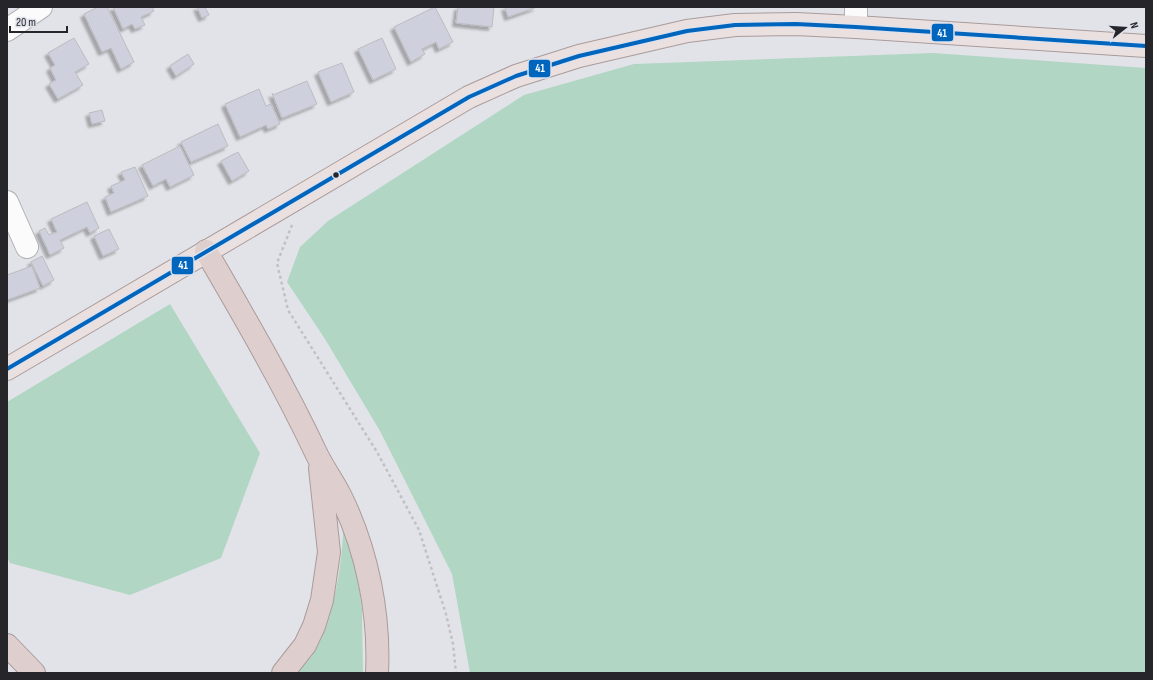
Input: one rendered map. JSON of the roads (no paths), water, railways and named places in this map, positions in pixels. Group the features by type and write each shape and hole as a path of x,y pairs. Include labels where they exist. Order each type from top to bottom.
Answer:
{"highway":[{"path":"206,251 287,393 319,459 341,497 360,545 373,601 377,673"},
{"path":"283,673 305,645 314,626 323,594 329,552 319,459"},
{"path":"7,645 34,673"}],"main road":[{"path":"7,369 469,97 516,76 579,56 687,30 713,26 796,24 856,17 1146,46"}],"street":[{"path":"7,30 41,7"},
{"path":"7,202 13,230 27,247"}]}
